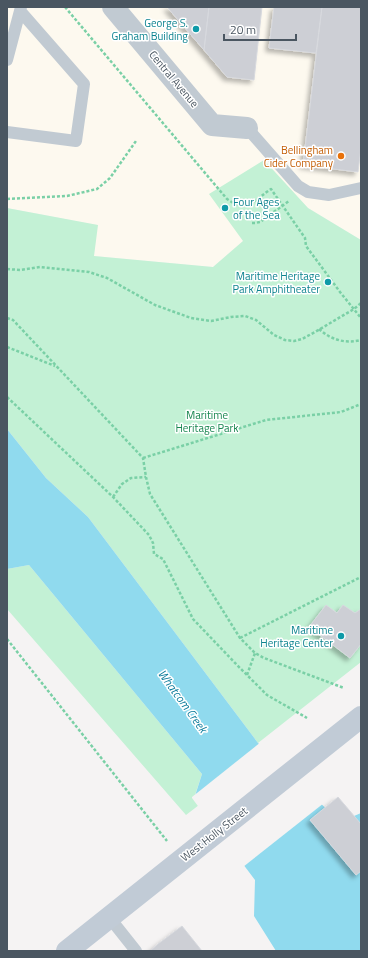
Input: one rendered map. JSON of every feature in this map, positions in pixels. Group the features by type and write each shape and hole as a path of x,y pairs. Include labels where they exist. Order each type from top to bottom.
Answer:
{"main road":[{"name":"West Holly Street","path":"67,951 361,717"}],"street":[{"name":"Central Avenue","path":"113,7 212,125 247,128"}],"lane":[{"path":"7,60 21,9"},
{"path":"7,132 76,141 84,84 21,9"},
{"path":"247,128 298,186 308,192 329,195 361,188"},
{"path":"109,917 136,951"}],"path":[{"path":"66,7 227,199 232,203 245,206 271,189 306,238 306,246 361,318"},
{"path":"7,199 67,196 97,189 110,178 136,142"},
{"path":"252,223 260,222 283,206"},
{"path":"7,269 20,270 40,267 90,272 107,278 155,304 191,318 211,321 244,316 256,320 274,335 285,340 294,341 302,339 319,330 361,304"},
{"path":"7,318 13,320 143,458 150,494 240,638 255,653 264,658 344,688"},
{"path":"319,330 332,338 343,342 355,342 361,340"},
{"path":"7,347 56,366"},
{"path":"7,397 113,497 149,535 153,543 154,554 163,559 193,618 247,676 267,695 307,718"},
{"path":"143,458 266,420 341,412 361,404"},
{"path":"113,497 122,484 131,478 146,477"},
{"path":"240,638 361,577"},
{"path":"7,639 184,858"},
{"path":"247,676 255,653"}],"shaded area":[{"path":"7,7 361,7 361,240 308,208 264,160 243,241 213,267 94,256 97,225 7,208"}],"green space":[{"name":"Maritime Heritage Park","path":"264,160 308,208 361,240 361,662 258,743 88,517 46,478 7,429 7,208 98,225 94,256 213,267 243,241 209,194"},
{"path":"29,565 202,774 194,798 199,805 186,815 7,609 7,569"}],"water":[{"name":"Whatcom Creek","path":"7,429 46,478 88,517 258,743 340,822 361,813 361,951 276,951 254,916 255,880 194,799 202,774 29,565 7,569"}],"pier":[{"path":"261,742 324,803 243,867 192,797"}],"building":[{"name":"George S. Graham Building","path":"167,7 209,7 204,50"},
{"path":"209,7 262,7 254,80 227,77 204,50"},
{"path":"274,7 322,7 316,53 269,48"},
{"path":"322,7 361,7 361,148 358,172 303,165"},
{"name":"Maritime Heritage Center","path":"326,605 337,613 343,605 355,613 361,609 361,644 350,658 309,627"},
{"path":"338,797 361,824 361,871 356,875 310,820"},
{"path":"182,926 202,951 150,951 158,944"}],"place":[{"name":"George S. Graham Building","path":"196,29"},
{"name":"Bellingham Cider Company","path":"341,156"},
{"name":"Four Ages of the Sea","path":"225,208"},
{"name":"Maritime Heritage Park Amphitheater","path":"328,282"},
{"name":"Maritime Heritage Center","path":"341,636"}]}
